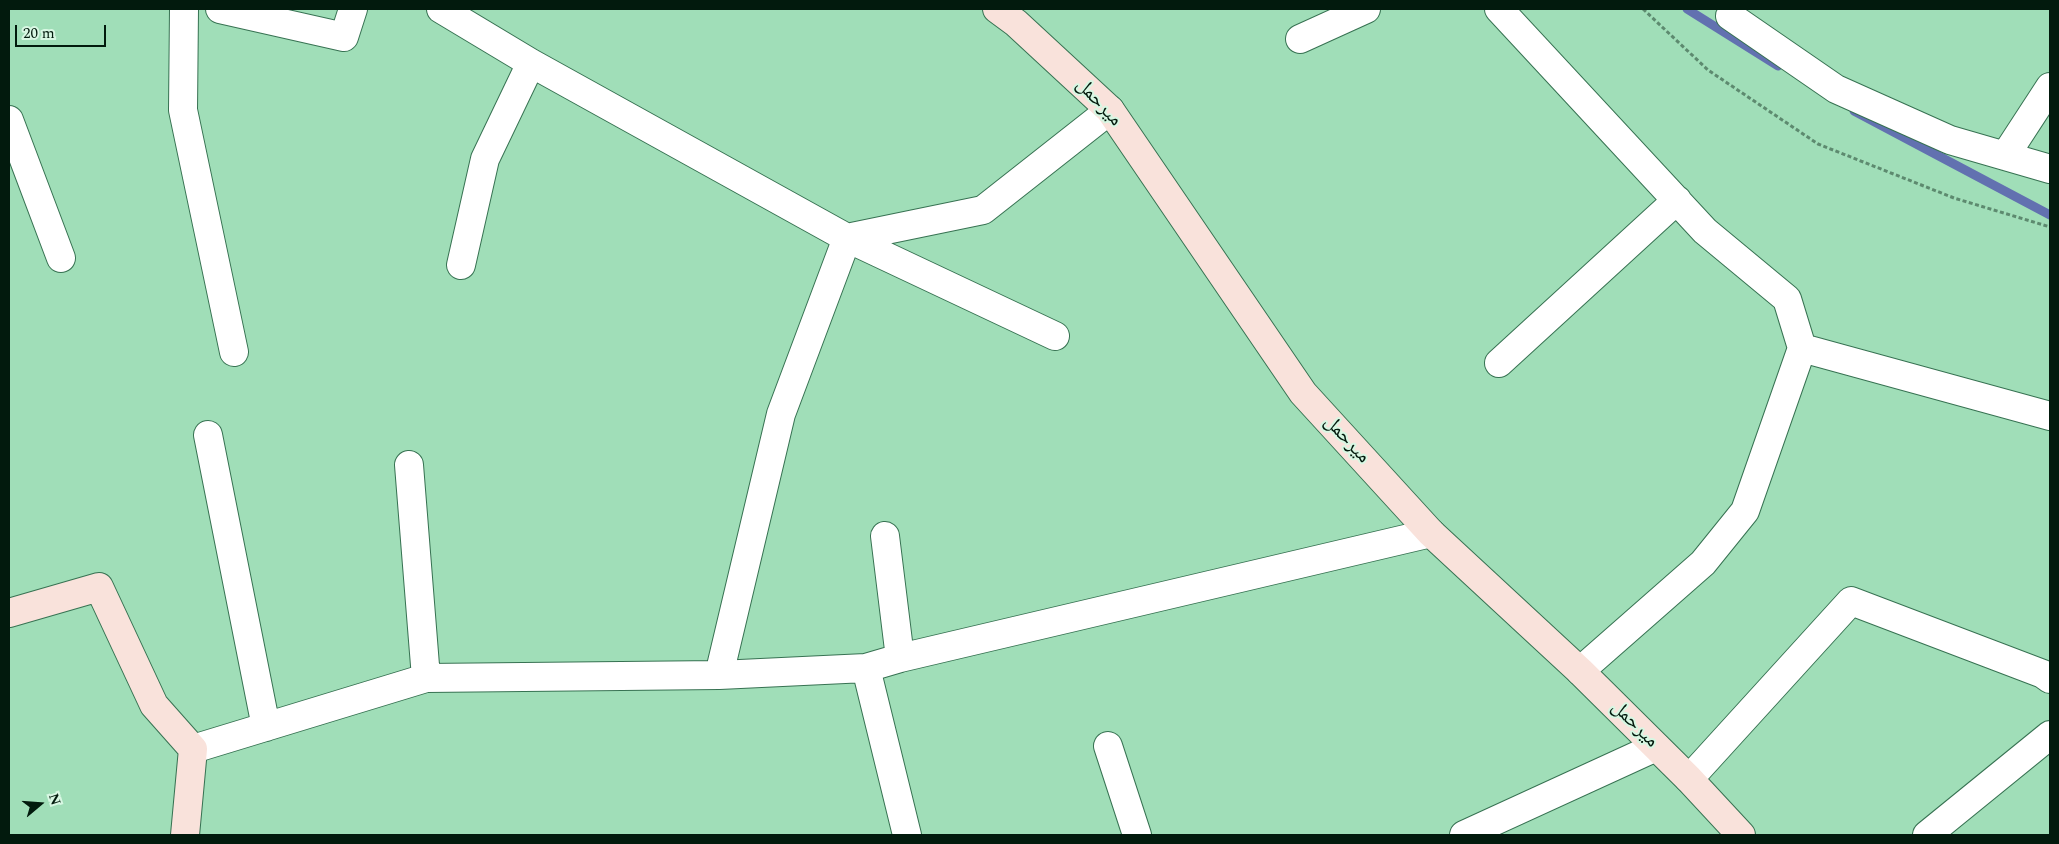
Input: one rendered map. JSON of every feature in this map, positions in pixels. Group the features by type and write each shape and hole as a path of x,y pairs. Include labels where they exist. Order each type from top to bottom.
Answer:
{"street":[{"path":"184,9 182,110 234,352"},
{"path":"220,9 344,37 353,9"},
{"path":"441,9 531,63 847,238 1055,336"},
{"name":"میرحمل","path":"996,9 1016,23 1110,110 1304,393 1431,533 1580,671 1689,779 1741,835"},
{"path":"1300,39 1366,9"},
{"path":"1499,9 1706,231 1787,299 1802,348 1745,510 1703,563 1580,671"},
{"path":"1730,16 1836,89 1950,140 2050,169"},
{"path":"461,265 485,159 531,63"},
{"path":"2005,156 2050,87"},
{"path":"847,238 983,210 1110,110"},
{"path":"9,120 61,258"},
{"path":"1499,363 1677,200"},
{"path":"719,675 781,414 847,238"},
{"path":"1802,348 2050,416"},
{"path":"208,435 266,727"},
{"path":"409,465 426,678"},
{"path":"193,749 426,678 719,675 866,668 900,658 1431,533"},
{"path":"885,536 900,658"},
{"path":"9,613 98,587 154,705 193,749 185,835"},
{"path":"1689,779 1851,601 2042,674 2050,679"},
{"path":"866,668 907,835"},
{"path":"1927,835 2050,735"},
{"path":"1108,746 1137,835"},
{"path":"1464,835 1656,747"}],"path":[{"path":"1643,9 1708,70 1818,144 1954,198 2050,227"}],"waterway":[{"path":"1687,9 1778,66"},
{"path":"1854,111 2050,215"}]}
